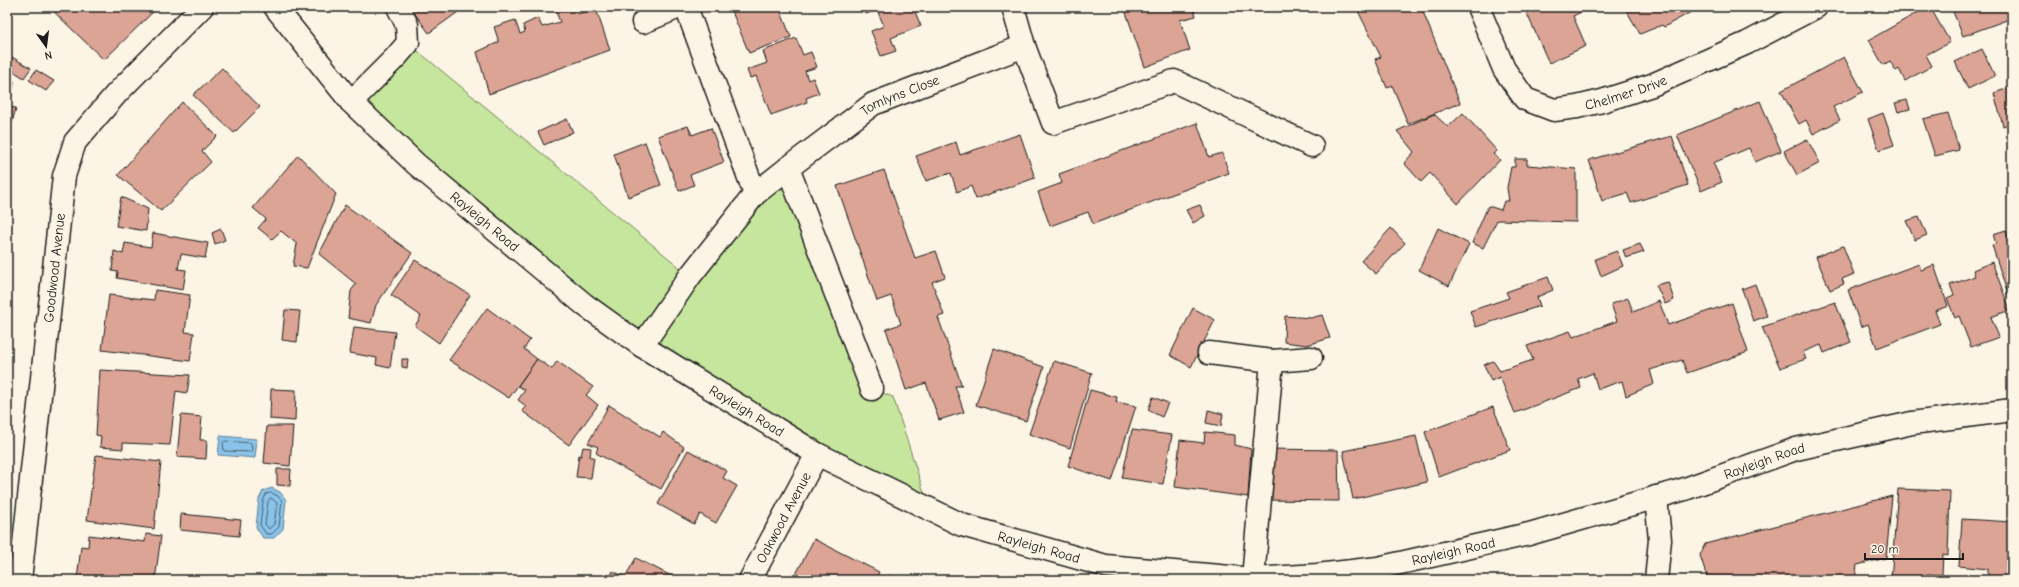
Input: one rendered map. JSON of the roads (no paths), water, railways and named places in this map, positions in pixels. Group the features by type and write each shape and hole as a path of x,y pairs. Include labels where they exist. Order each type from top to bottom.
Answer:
{"street":[{"name":"Goodwood Avenue","path":"20,580 64,176 75,142 117,93 202,7"},
{"name":"Rayleigh Road","path":"275,7 351,102 416,164 584,304 642,346 817,454 962,525 1107,573 1253,579 1317,575 1378,568 1529,534 1656,497 1796,449 1912,424 2012,410"},
{"path":"351,102 408,43 408,25 398,7"},
{"path":"643,22 679,7"},
{"path":"686,7 755,194"},
{"path":"1013,7 1024,46 1053,123 1174,81 1312,146"},
{"name":"Chelmer Drive","path":"1478,7 1504,69 1525,99 1554,110 1578,107 1602,101 1652,85 1747,43 1816,7"},
{"name":"Tomlyns Close","path":"642,346 690,276 755,194 788,168 873,104 1024,46"},
{"path":"788,168 872,389"},
{"path":"1209,353 1272,361 1311,358"},
{"path":"1253,579 1272,361"},
{"name":"Oakwood Avenue","path":"750,580 817,454"},
{"path":"1656,497 1660,540 1656,580"}],"water":[{"path":"220,436 257,439 255,458 218,455"},
{"path":"272,488 280,492 286,500 283,529 274,538 263,538 256,527 259,499 263,491"}]}
